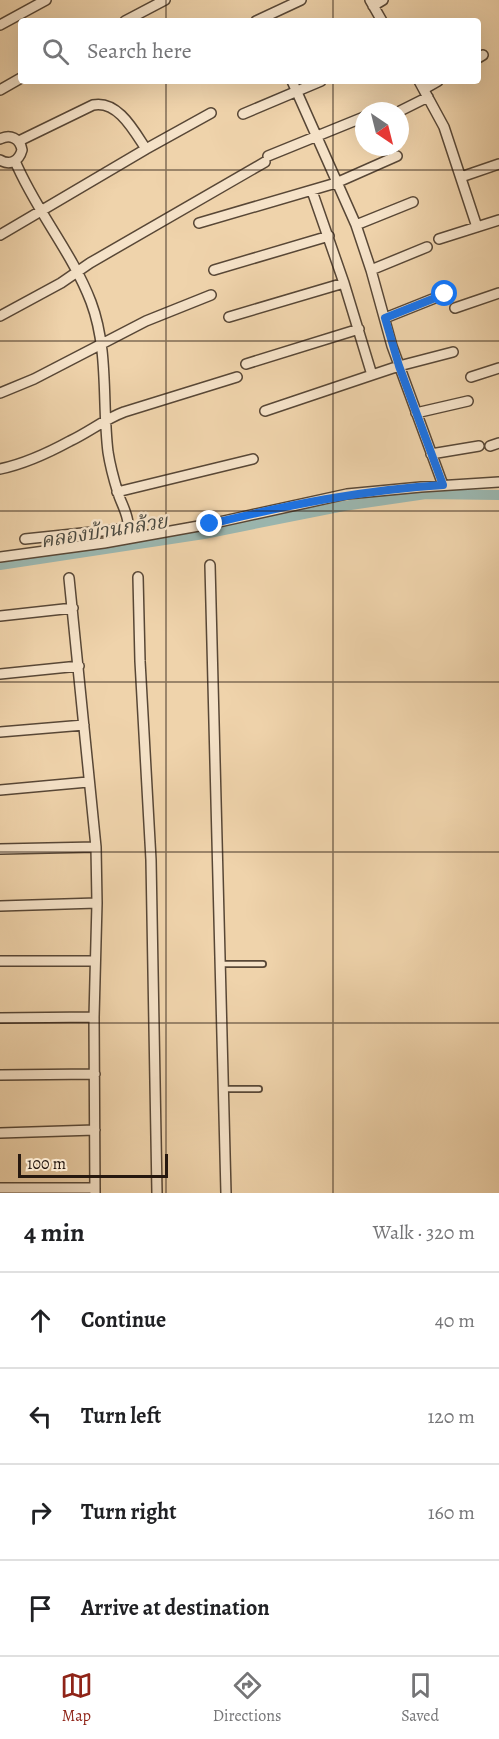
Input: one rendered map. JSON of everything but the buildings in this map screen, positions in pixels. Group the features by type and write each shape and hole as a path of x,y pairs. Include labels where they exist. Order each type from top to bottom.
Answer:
{"street":[{"path":"0,25 46,0"},
{"path":"131,18 165,0"},
{"path":"262,18 301,0"},
{"path":"380,18 371,3 383,0"},
{"path":"0,90 18,80"},
{"path":"294,84 356,225 399,366 443,485"},
{"path":"243,114 314,84"},
{"path":"409,102 423,89 444,127 477,227"},
{"path":"19,141 100,103 127,121 146,149"},
{"path":"0,235 211,113"},
{"path":"0,316 267,159 315,136 355,120"},
{"path":"0,139 10,136 19,141 21,145 21,154 15,161 6,163 0,160"},
{"path":"199,223 336,183 397,156"},
{"path":"15,161 40,212 78,272 92,304 101,343 108,453 117,492 128,523 121,529 25,539"},
{"path":"461,177 499,164"},
{"path":"312,191 329,236 372,375"},
{"path":"356,225 413,202"},
{"path":"439,239 499,220"},
{"path":"214,270 329,236"},
{"path":"371,270 427,247"},
{"path":"229,316 344,283"},
{"path":"455,308 499,293"},
{"path":"385,318 445,294"},
{"path":"0,393 34,379 146,321 211,295"},
{"path":"246,364 359,330"},
{"path":"265,411 399,366 453,352"},
{"path":"471,377 499,368"},
{"path":"0,469 34,458 70,441 106,419 237,377"},
{"path":"416,413 468,401"},
{"path":"431,454 489,445"},
{"path":"117,492 254,459"},
{"path":"0,557 104,543 210,524 347,494 499,482"},
{"path":"210,564 213,759 221,964 226,1193"},
{"path":"138,577 140,661 151,860 156,1029 157,1193"},
{"path":"0,1188 95,1190 96,847 69,578"},
{"path":"0,616 73,608"},
{"path":"0,674 79,666"},
{"path":"0,732 84,725"},
{"path":"0,790 88,782"},
{"path":"0,849 96,847"},
{"path":"0,906 97,903"},
{"path":"0,961 95,961"},
{"path":"0,1018 94,1017"},
{"path":"0,1075 95,1074"},
{"path":"0,1133 95,1130"}],"lane":[{"path":"221,964 263,964"},
{"path":"224,1089 259,1089"}],"waterway":[{"name":"คลองบ้านกล้วย","path":"0,565 204,534 344,506 426,494 499,495"}],"route":[{"path":"210,524 347,494 443,485 392,346 385,318 445,294"}]}
